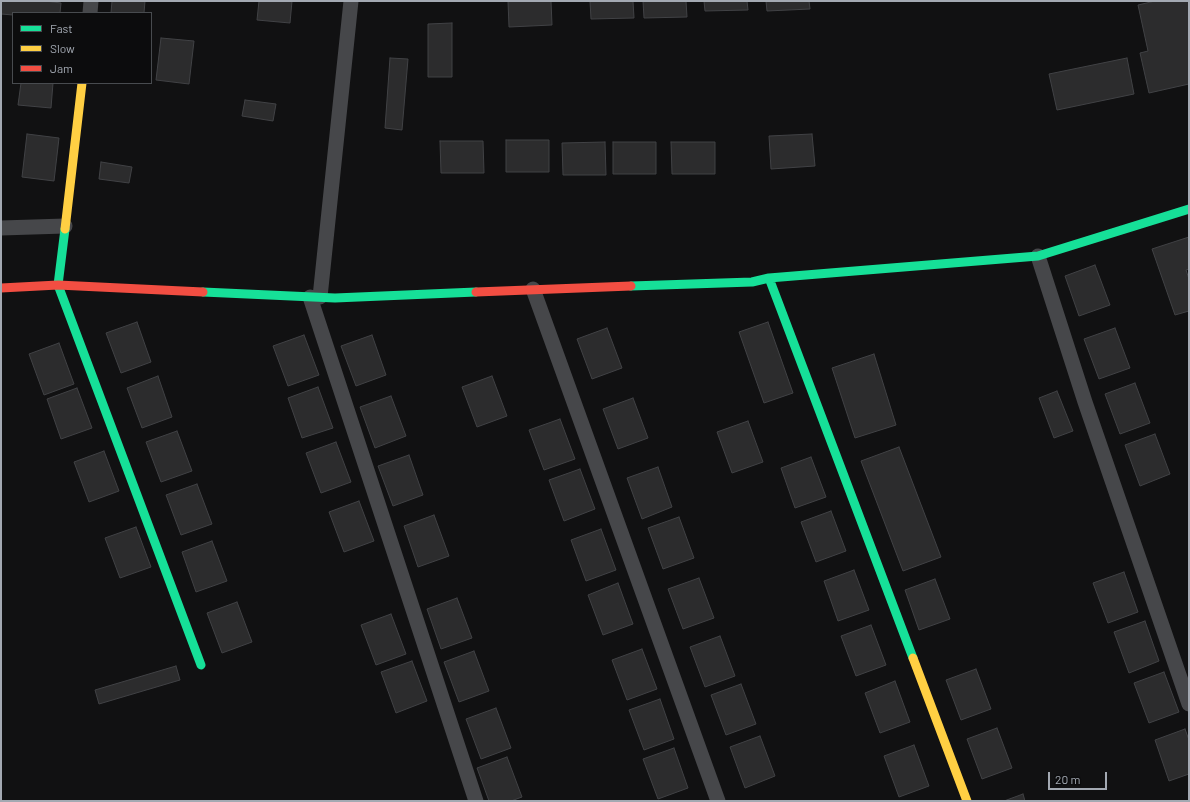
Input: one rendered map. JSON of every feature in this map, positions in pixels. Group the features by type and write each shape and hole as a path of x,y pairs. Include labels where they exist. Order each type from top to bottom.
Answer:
{"street":[{"path":"90,12 91,1"},
{"path":"350,1 315,297 476,801"},
{"path":"82,84 58,285 201,665"},
{"path":"1,288 58,285 343,298 533,289 752,282 769,278 1038,256 1189,208"},
{"path":"1,228 65,226"},
{"path":"1038,256 1085,402 1189,704"},
{"path":"769,278 967,801"},
{"path":"533,289 718,801"}],"building":[{"path":"1,1 45,1 61,3 60,12 12,12 12,15 1,14"},
{"path":"112,1 145,1 144,12 111,12"},
{"path":"259,1 292,1 290,23 257,20"},
{"path":"508,1 551,1 552,25 509,27"},
{"path":"590,1 633,1 634,18 591,19"},
{"path":"643,1 686,1 687,17 644,18"},
{"path":"704,1 747,1 748,10 705,11"},
{"path":"766,1 809,1 810,9 767,11"},
{"path":"1155,1 1189,1 1189,84 1149,93 1140,53 1148,51 1138,5"},
{"path":"452,23 452,77 428,77 428,24"},
{"path":"161,38 194,41 189,84 156,80"},
{"path":"390,58 408,59 402,130 385,128"},
{"path":"1127,58 1134,94 1057,110 1049,74"},
{"path":"21,84 53,84 51,108 18,105"},
{"path":"245,100 276,104 273,121 242,116"},
{"path":"27,134 59,138 54,181 22,177"},
{"path":"812,134 815,166 771,169 769,136"},
{"path":"506,140 549,140 549,172 506,172"},
{"path":"440,141 483,141 484,173 441,173"},
{"path":"605,142 606,175 563,175 562,143"},
{"path":"613,142 656,142 656,174 613,174"},
{"path":"671,142 715,142 715,174 672,174"},
{"path":"101,162 132,167 129,183 99,179"},
{"path":"1189,237 1189,269 1186,270 1189,279 1189,311 1175,315 1152,249"},
{"path":"1095,265 1110,305 1079,316 1065,276"},
{"path":"137,322 151,362 121,373 106,333"},
{"path":"768,322 793,393 764,403 739,332"},
{"path":"607,328 622,368 592,379 577,339"},
{"path":"1115,328 1130,368 1099,379 1084,339"},
{"path":"304,335 319,375 288,386 273,346"},
{"path":"372,335 386,375 356,386 341,346"},
{"path":"59,343 74,384 44,395 29,354"},
{"path":"874,354 896,425 855,438 832,368"},
{"path":"158,376 172,417 142,428 127,388"},
{"path":"492,376 507,416 477,427 462,387"},
{"path":"1135,383 1150,423 1120,434 1105,394"},
{"path":"318,387 333,428 302,438 288,398"},
{"path":"77,388 92,428 61,439 47,399"},
{"path":"1057,391 1073,431 1054,438 1039,398"},
{"path":"391,396 406,436 375,448 360,407"},
{"path":"633,398 648,438 618,449 603,409"},
{"path":"560,419 575,459 544,470 529,430"},
{"path":"748,421 763,462 732,473 717,432"},
{"path":"177,431 192,471 161,482 146,442"},
{"path":"1155,434 1170,474 1140,486 1125,445"},
{"path":"336,442 351,482 321,493 306,453"},
{"path":"899,447 941,557 903,571 861,461"},
{"path":"104,451 119,491 89,502 74,462"},
{"path":"409,455 423,495 393,506 378,466"},
{"path":"811,457 826,497 795,508 781,468"},
{"path":"658,467 672,507 642,519 627,478"},
{"path":"580,469 595,509 564,521 549,480"},
{"path":"197,484 212,524 181,535 166,495"},
{"path":"359,501 374,541 344,552 329,512"},
{"path":"831,511 846,551 816,562 801,522"},
{"path":"434,515 449,556 418,567 404,526"},
{"path":"679,517 694,558 663,569 648,528"},
{"path":"136,527 151,567 120,578 105,538"},
{"path":"601,529 616,570 586,581 571,540"},
{"path":"212,541 227,581 196,592 182,552"},
{"path":"854,570 869,610 838,621 824,581"},
{"path":"1124,572 1138,612 1108,623 1093,583"},
{"path":"699,578 714,618 683,629 668,589"},
{"path":"935,579 950,619 919,630 905,590"},
{"path":"618,583 633,624 603,635 588,595"},
{"path":"457,598 472,638 441,649 427,609"},
{"path":"237,602 252,642 222,653 207,613"},
{"path":"391,614 406,654 376,665 361,625"},
{"path":"1145,621 1159,661 1129,673 1114,632"},
{"path":"871,625 886,665 856,676 841,636"},
{"path":"720,636 735,676 705,687 690,647"},
{"path":"642,649 657,689 627,700 612,660"},
{"path":"474,651 489,691 459,702 444,662"},
{"path":"412,661 427,701 396,713 381,672"},
{"path":"176,666 180,680 99,704 95,690"},
{"path":"976,669 991,709 961,720 946,680"},
{"path":"1164,672 1179,712 1149,723 1134,683"},
{"path":"895,681 910,722 880,733 865,693"},
{"path":"741,684 756,724 726,735 711,695"},
{"path":"660,699 674,739 644,750 629,710"},
{"path":"496,708 511,748 481,759 466,719"},
{"path":"997,728 1012,768 982,779 967,739"},
{"path":"1185,729 1189,740 1189,774 1169,781 1155,740"},
{"path":"760,736 775,776 745,788 730,747"},
{"path":"914,745 929,786 899,797 884,756"},
{"path":"674,748 688,788 658,799 643,759"},
{"path":"507,757 522,797 511,801 489,801 477,768"},
{"path":"1023,794 1025,801 1004,801"}],"traffic: fast":[{"path":"631,286 752,282 769,278 1038,256 1189,209"},
{"path":"65,229 58,285 201,665"},
{"path":"769,278 913,658"},
{"path":"203,292 335,298 476,292"}],"traffic: slow":[{"path":"65,229 82,84"},
{"path":"913,658 967,801"}],"traffic: jam":[{"path":"1,288 58,285 203,292"},
{"path":"476,292 631,286"}]}
